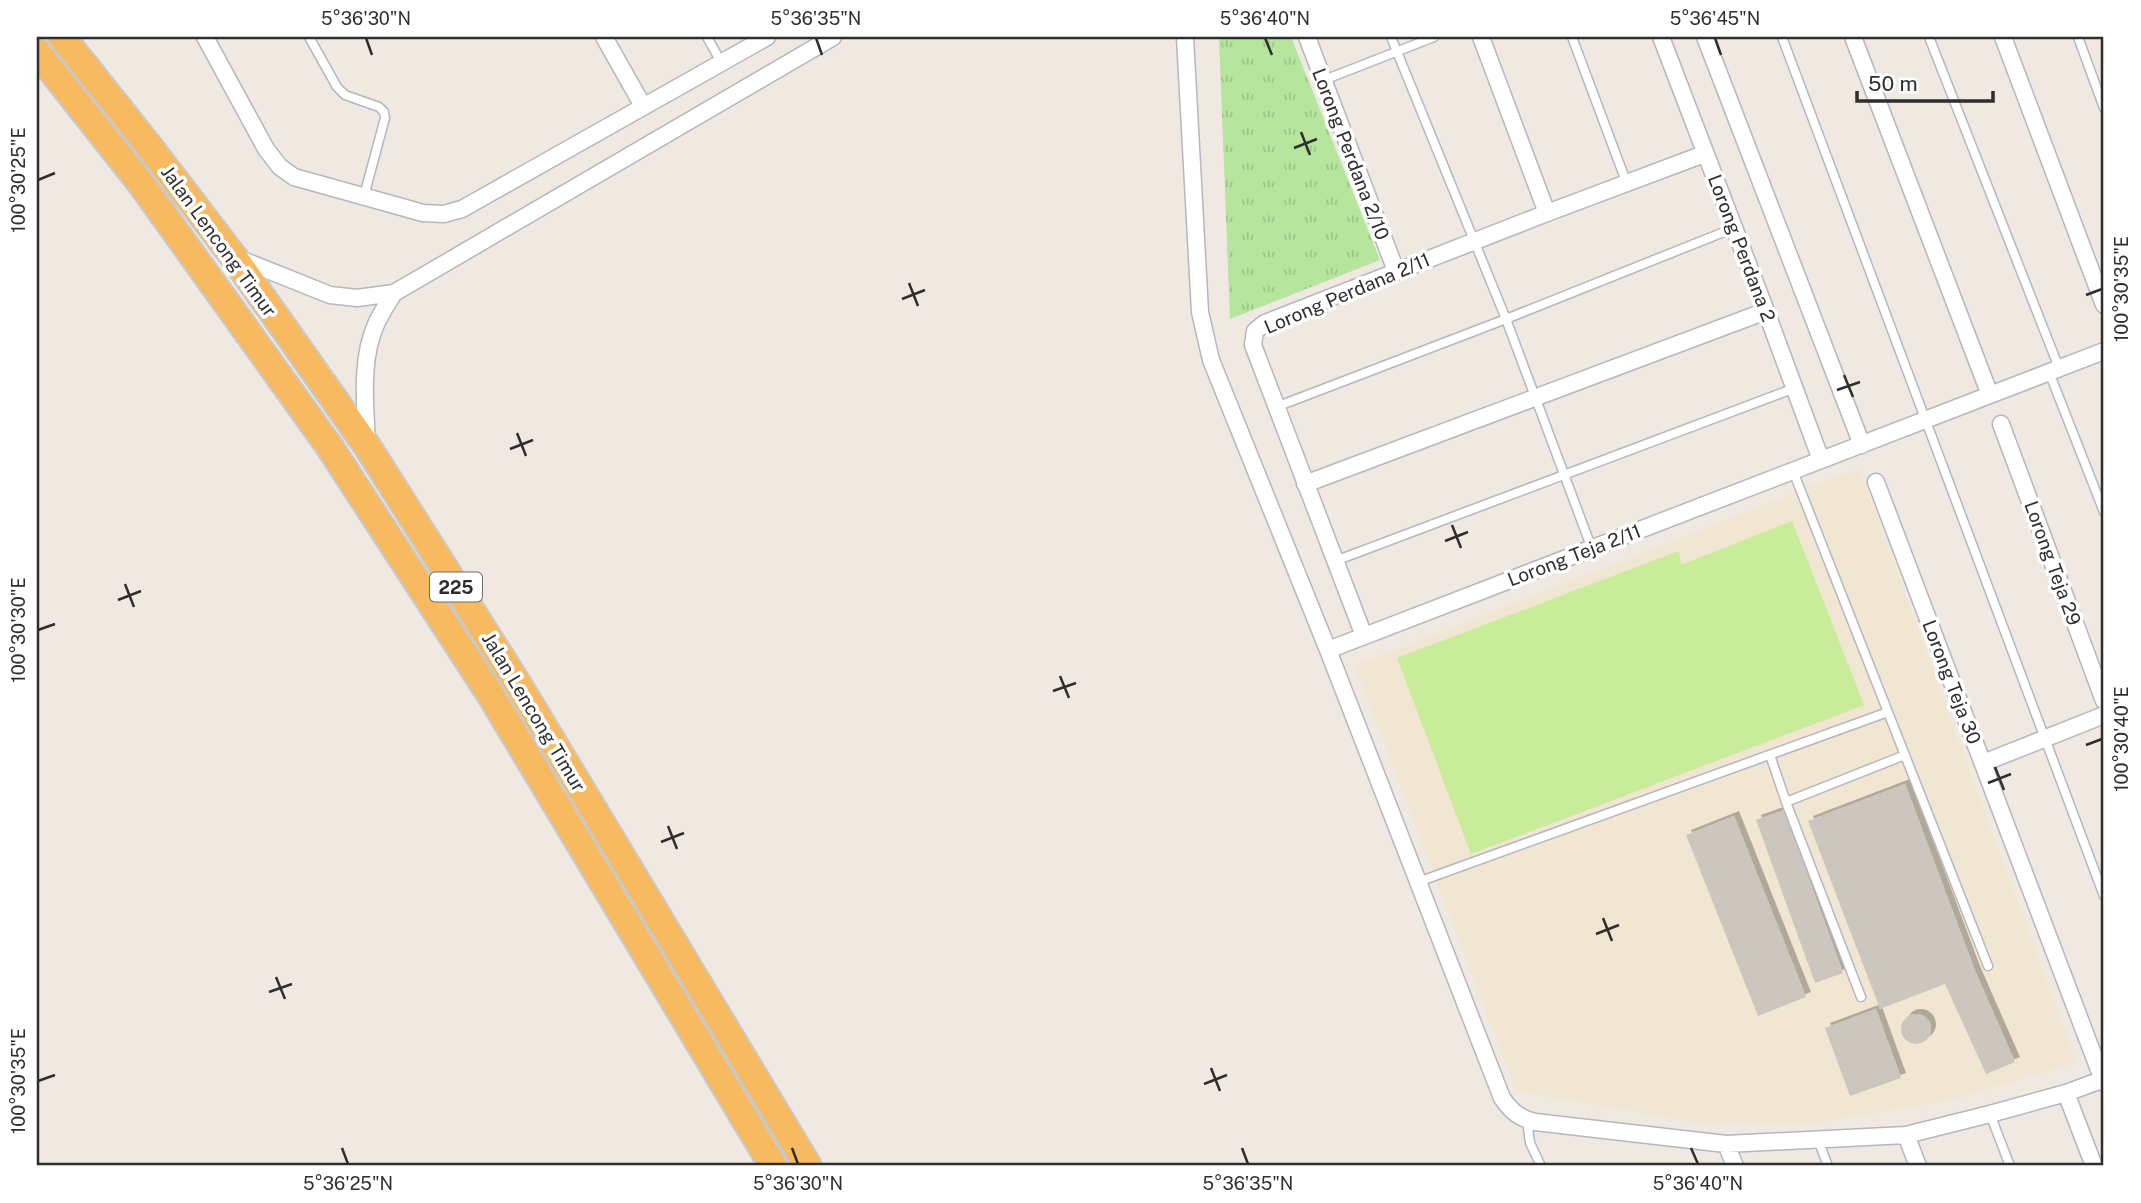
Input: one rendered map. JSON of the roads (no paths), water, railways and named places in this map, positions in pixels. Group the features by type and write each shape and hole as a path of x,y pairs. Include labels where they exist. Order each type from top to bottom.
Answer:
{"highway":[{"name":"Jalan Lencong Timur","path":"62,37 233,256 368,446 526,698 808,1166"},
{"name":"Jalan Lencong Timur","path":"37,52 142,185 329,446 490,694 773,1166"}],"street":[{"path":"205,37 266,149 280,167 294,177 423,213 444,214 462,209 767,37"},
{"path":"604,37 643,106"},
{"path":"1185,37 1200,312 1211,359 1328,650 1502,1098 1509,1108 1527,1120 1726,1144 1818,1140 1906,1135 2104,1081"},
{"name":"Lorong Perdana 2/10","path":"1307,37 1396,271"},
{"path":"1481,37 1547,213"},
{"name":"Lorong Perdana 2","path":"1661,37 1821,460"},
{"path":"1705,37 1862,444"},
{"path":"1853,37 1990,395"},
{"path":"2003,37 2104,306"},
{"path":"233,256 330,295 357,298 394,293 827,38"},
{"name":"Lorong Perdana 2/11","path":"1364,636 1253,345 1255,331 1265,323 1396,271 1704,154"},
{"path":"368,446 364,392 366,362 376,323 394,293"},
{"path":"1305,484 1766,311"},
{"name":"Lorong Teja 2/11","path":"1328,650 2104,351"},
{"name":"Lorong Teja 29","path":"2001,425 2104,701"},
{"name":"Lorong Teja 30","path":"1876,482 2104,1081"},
{"path":"1983,763 2104,715"},
{"path":"2066,1093 2094,1166"},
{"path":"1906,1135 1918,1166"},
{"path":"1726,1144 1735,1166"}],"lane":[{"path":"309,37 337,87 345,95 384,111 385,118 364,196"},
{"path":"707,37 721,62"},
{"path":"1391,37 1506,319 1592,548"},
{"path":"1324,80 1434,37"},
{"path":"1572,37 1627,184"},
{"path":"1782,37 2104,896"},
{"path":"1929,37 2054,370 2104,512"},
{"path":"2078,37 2104,108"},
{"path":"1276,407 1734,228"},
{"path":"1335,561 1795,388"},
{"path":"1793,471 1988,966"},
{"path":"1418,881 1888,712"},
{"path":"1770,755 1861,997"},
{"path":"1786,802 1905,755"},
{"path":"1990,1114 2010,1166"},
{"path":"1527,1120 1530,1143 1541,1166"},
{"path":"1818,1140 1828,1166"}]}
